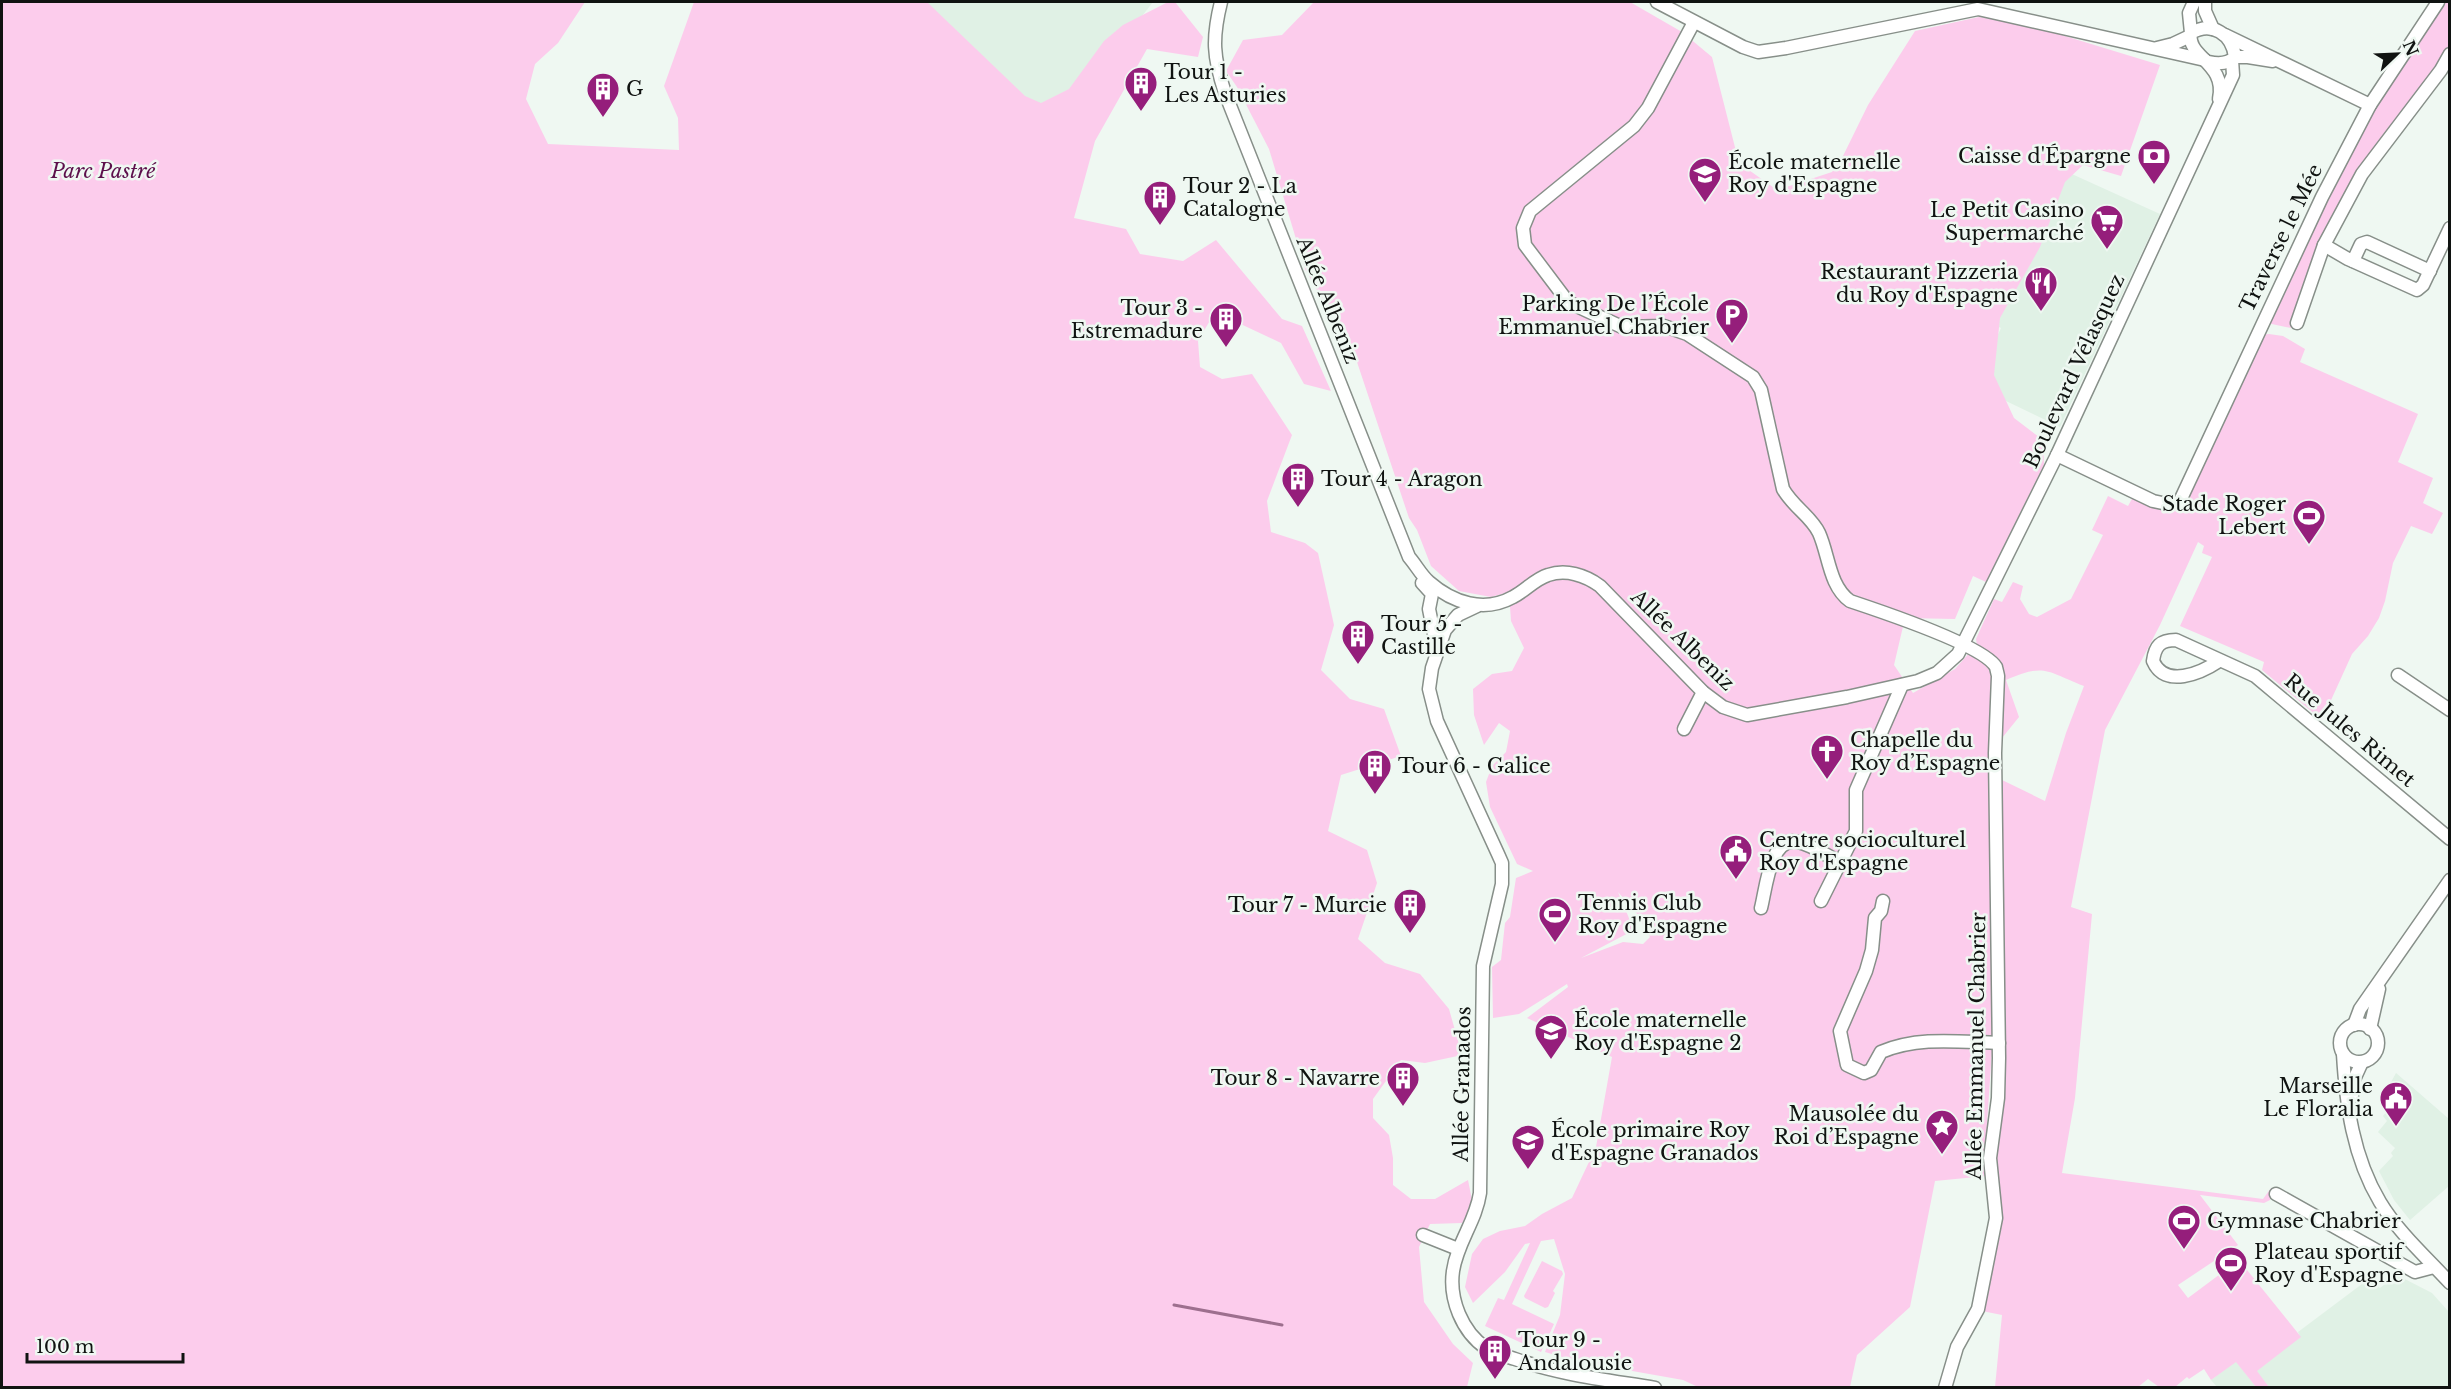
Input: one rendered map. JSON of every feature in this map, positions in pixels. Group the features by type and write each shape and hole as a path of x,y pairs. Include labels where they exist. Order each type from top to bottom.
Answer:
{"street":[{"name":"Allée Albeniz","path":"1221,2 1214,43 1219,74 1409,557 1427,581 1463,603 1487,606 1503,602 1550,574 1580,575 1600,586 1703,692 1731,711 1756,715 1918,681 1937,673 1952,660 1963,645"},
{"path":"1657,2 1743,47 1758,52 1978,9 2207,61 2223,63 2233,58 2283,63"},
{"path":"2194,2 2190,13 2190,35 2194,49 2207,61"},
{"path":"2205,2 2205,10 2213,29"},
{"name":"Traverse le Mée","path":"2057,454 2153,501 2173,504 2312,218 2370,105 2439,2"},
{"name":"Allée Emmanuel Chabrier","path":"1694,22 1648,108 1634,126 1530,211 1523,228 1525,244 1568,303 1622,327 1664,326 1687,334 1753,377 1761,390 1783,489 1790,502 1812,521 1819,533 1842,595 1850,601 1922,626 1963,645 1990,661 1996,668 1998,676 1995,753 1999,1043 1998,1098 1990,1158 1995,1218 1978,1309 1957,1347 1945,1388"},
{"path":"2156,48 2173,44 2202,28 2213,29 2273,56 2370,105"},
{"path":"2225,35 2233,45 2233,58"},
{"path":"2297,323 2324,245 2362,174 2441,70 2450,54"},
{"name":"Boulevard Vélasquez","path":"1963,645 2057,454 2233,75 2233,58"},
{"path":"2233,75 2245,64 2263,60"},
{"name":"Boulevard Vélasquez","path":"2207,61 2216,73 2220,87 2216,111"},
{"path":"2324,245 2417,290 2423,285 2450,228"},
{"path":"2353,261 2361,244 2367,242 2430,271"},
{"path":"1409,557 1416,575 1431,594"},
{"name":"Allée Albeniz","path":"1431,594 1448,595"},
{"name":"Allée Granados","path":"1431,594 1429,609 1437,649"},
{"name":"Allée Granados","path":"1477,606 1451,621 1437,649 1430,679 1432,709 1498,854 1502,872 1502,884 1483,966 1480,1193 1474,1218 1458,1249 1452,1273 1457,1310 1470,1332 1486,1348 1549,1371 1655,1388"},
{"name":"Rue Jules Rimet","path":"2220,661 2206,669 2170,677 2162,675 2153,661 2154,650 2166,640 2176,640 2255,676 2450,839"},
{"path":"2398,675 2450,710"},
{"path":"1821,901 1856,831 1856,790 1902,685"},
{"path":"1684,729 1703,692"},
{"path":"1761,908 1775,851 1787,842 1797,842 1840,862"},
{"path":"2450,880 2360,1009 2354,1025 2341,1037 2350,1118 2360,1160 2381,1203 2398,1227 2450,1283"},
{"path":"1883,901 1881,911 1875,918 1872,950 1866,971 1840,1031 1847,1065 1863,1073 1871,1070 1881,1052 1913,1042 1999,1043"},
{"path":"2370,1029 2381,981"},
{"path":"2343,1054 2355,1062 2362,1062 2371,1057 2377,1046 2375,1034 2370,1029 2354,1025"},
{"path":"2350,1118 2352,1084 2362,1062"},
{"path":"2276,1194 2415,1272 2434,1267"},
{"path":"1423,1235 1458,1249"}],"shaded area":[{"path":"816,2 1153,2 1072,106 788,200"},
{"path":"2052,165 2160,214 2060,427 1975,386 2001,328 1981,319"},
{"path":"2396,1073 2449,1119 2449,1186 2410,1220 2394,1200 2379,1171 2393,1156 2391,1153 2395,1148 2378,1132 2387,1121 2383,1116 2389,1109 2390,1084"},
{"path":"2397,1275 2432,1293 2449,1312 2449,1387 2269,1387 2256,1371 2300,1337 2298,1332 2370,1278 2380,1288"},
{"path":"2236,1361 2256,1387 2217,1387 2211,1380"}],"green space":[{"name":"Parc Pastré","path":"2,2 585,2 558,43 535,64 526,99 548,144 679,150 678,118 664,86 694,2 927,2 1025,96 1041,103 1069,89 1104,41 1123,25 1168,2 1175,2 1203,37 1198,57 1147,49 1095,141 1074,218 1126,229 1140,254 1183,261 1216,240 1282,319 1302,326 1331,391 1304,384 1281,343 1215,312 1198,341 1200,367 1222,379 1252,374 1292,435 1267,501 1271,532 1305,543 1318,553 1334,625 1321,670 1350,699 1384,709 1401,756 1341,775 1328,831 1367,850 1377,883 1358,939 1385,963 1420,974 1449,1009 1462,1055 1425,1063 1401,1060 1373,1099 1373,1118 1389,1135 1393,1158 1393,1185 1411,1199 1435,1199 1468,1180 1473,1205 1462,1223 1430,1224 1419,1247 1424,1302 1453,1344 1473,1363 1467,1387 2,1387"},
{"path":"1314,2 1630,2 1682,32 1712,57 1739,163 1777,190 1832,172 1843,156 1868,105 1915,31 1979,17 2032,26 2160,65 2121,176 2083,165 2065,182 2040,247 2000,318 1994,375 2014,418 2043,440 2044,465 1986,582 1973,576 1955,619 1905,618 1894,665 1913,693 1955,669 1970,652 1985,663 1993,677 1989,776 1992,1050 1985,1153 1986,1176 1935,1181 1910,1307 1857,1355 1850,1387 1698,1387 1683,1380 1576,1361 1545,1352 1560,1315 1565,1274 1554,1239 1541,1241 1512,1304 1554,1324 1541,1352 1485,1326 1498,1298 1504,1300 1530,1243 1525,1244 1505,1272 1473,1303 1465,1287 1472,1254 1483,1239 1500,1231 1525,1226 1572,1198 1596,1147 1612,1057 1527,1018 1568,987 1567,984 1519,1014 1493,1018 1492,967 1501,960 1505,923 1510,917 1516,878 1533,871 1517,864 1490,807 1486,782 1492,766 1506,752 1510,731 1499,723 1484,745 1474,715 1473,689 1492,674 1512,671 1524,648 1511,621 1509,592 1491,597 1459,591 1431,566 1417,530 1409,518 1346,329 1318,292 1305,269 1269,149 1237,87 1226,71 1243,40 1282,35","holes":["1618,892 1638,915 1650,937 1643,944 1623,942 1581,958 1634,930"]},
{"path":"2445,2 2449,2 2449,47 2439,67 2368,158 2343,196 2320,243 2291,328 2267,323 2336,175 2387,87"},
{"path":"2261,335 2283,336 2305,349 2300,362 2418,414 2398,462 2433,478 2423,503 2443,513 2432,534 2411,526 2393,563 2379,618 2368,636 2352,654 2322,720 2262,670 2264,662 2180,626 2212,557 2202,553 2204,546 2198,542 2160,625 2105,730 2071,907 2092,914 2075,1098 2062,1173 2263,1199 2271,1188 2270,1200 2264,1203 2200,1195 2238,1245 2178,1285 2188,1298 2239,1260 2301,1337 2257,1371 2269,1387 2256,1387 2236,1362 2211,1380 2204,1369 2189,1379 2187,1377 2175,1387 2159,1387 2148,1379 2138,1387 1995,1387 2002,1315 1982,1311 1995,1171 2000,779 2045,801 2066,733 2084,686 2053,673 2038,670 2006,680 2019,717 2002,738 2002,681 1977,646 1976,639 1994,599 2002,602 2013,582 2023,586 2020,599 2029,614 2037,617 2071,599 2103,535 2092,530 2108,496 2128,506 2133,497 2166,512 2178,506"},
{"path":"1542,1261 1562,1271 1563,1274 1553,1291 1555,1293 1548,1307 1545,1308 1524,1296"}],"waterway":[{"path":"1174,1305 1282,1325"}],"place":[{"name":"Tour 1 - Les Asturies","path":"1141,112"},
{"name":"G","path":"603,118"},
{"name":"Caisse d'Épargne","path":"2154,185"},
{"name":"École maternelle Roy d'Espagne","path":"1705,203"},
{"name":"Tour 2 - La Catalogne","path":"1160,226"},
{"name":"Le Petit Casino Supermarché","path":"2107,250"},
{"name":"Restaurant Pizzeria du Roy d'Espagne","path":"2041,312"},
{"name":"Parking De l’École Emmanuel Chabrier","path":"1732,344"},
{"name":"Tour 3 - Estremadure","path":"1226,348"},
{"name":"Tour 4 - Aragon","path":"1298,508"},
{"name":"Stade Roger Lebert","path":"2309,545"},
{"name":"Tour 5 - Castille","path":"1358,665"},
{"name":"Chapelle du Roy d’Espagne","path":"1827,780"},
{"name":"Tour 6 - Galice","path":"1375,795"},
{"name":"Centre socioculturel Roy d'Espagne","path":"1736,880"},
{"name":"Tour 7 - Murcie","path":"1410,934"},
{"name":"Tennis Club Roy d'Espagne","path":"1555,943"},
{"name":"École maternelle Roy d'Espagne 2","path":"1551,1060"},
{"name":"Tour 8 - Navarre","path":"1403,1107"},
{"name":"Marseille Le Floralia","path":"2396,1127"},
{"name":"Mausolée du Roi d’Espagne","path":"1942,1155"},
{"name":"École primaire Roy d'Espagne Granados","path":"1528,1170"},
{"name":"Gymnase Chabrier","path":"2184,1250"},
{"name":"Plateau sportif Roy d'Espagne","path":"2231,1292"},
{"name":"Tour 9 - Andalousie","path":"1495,1380"}]}
